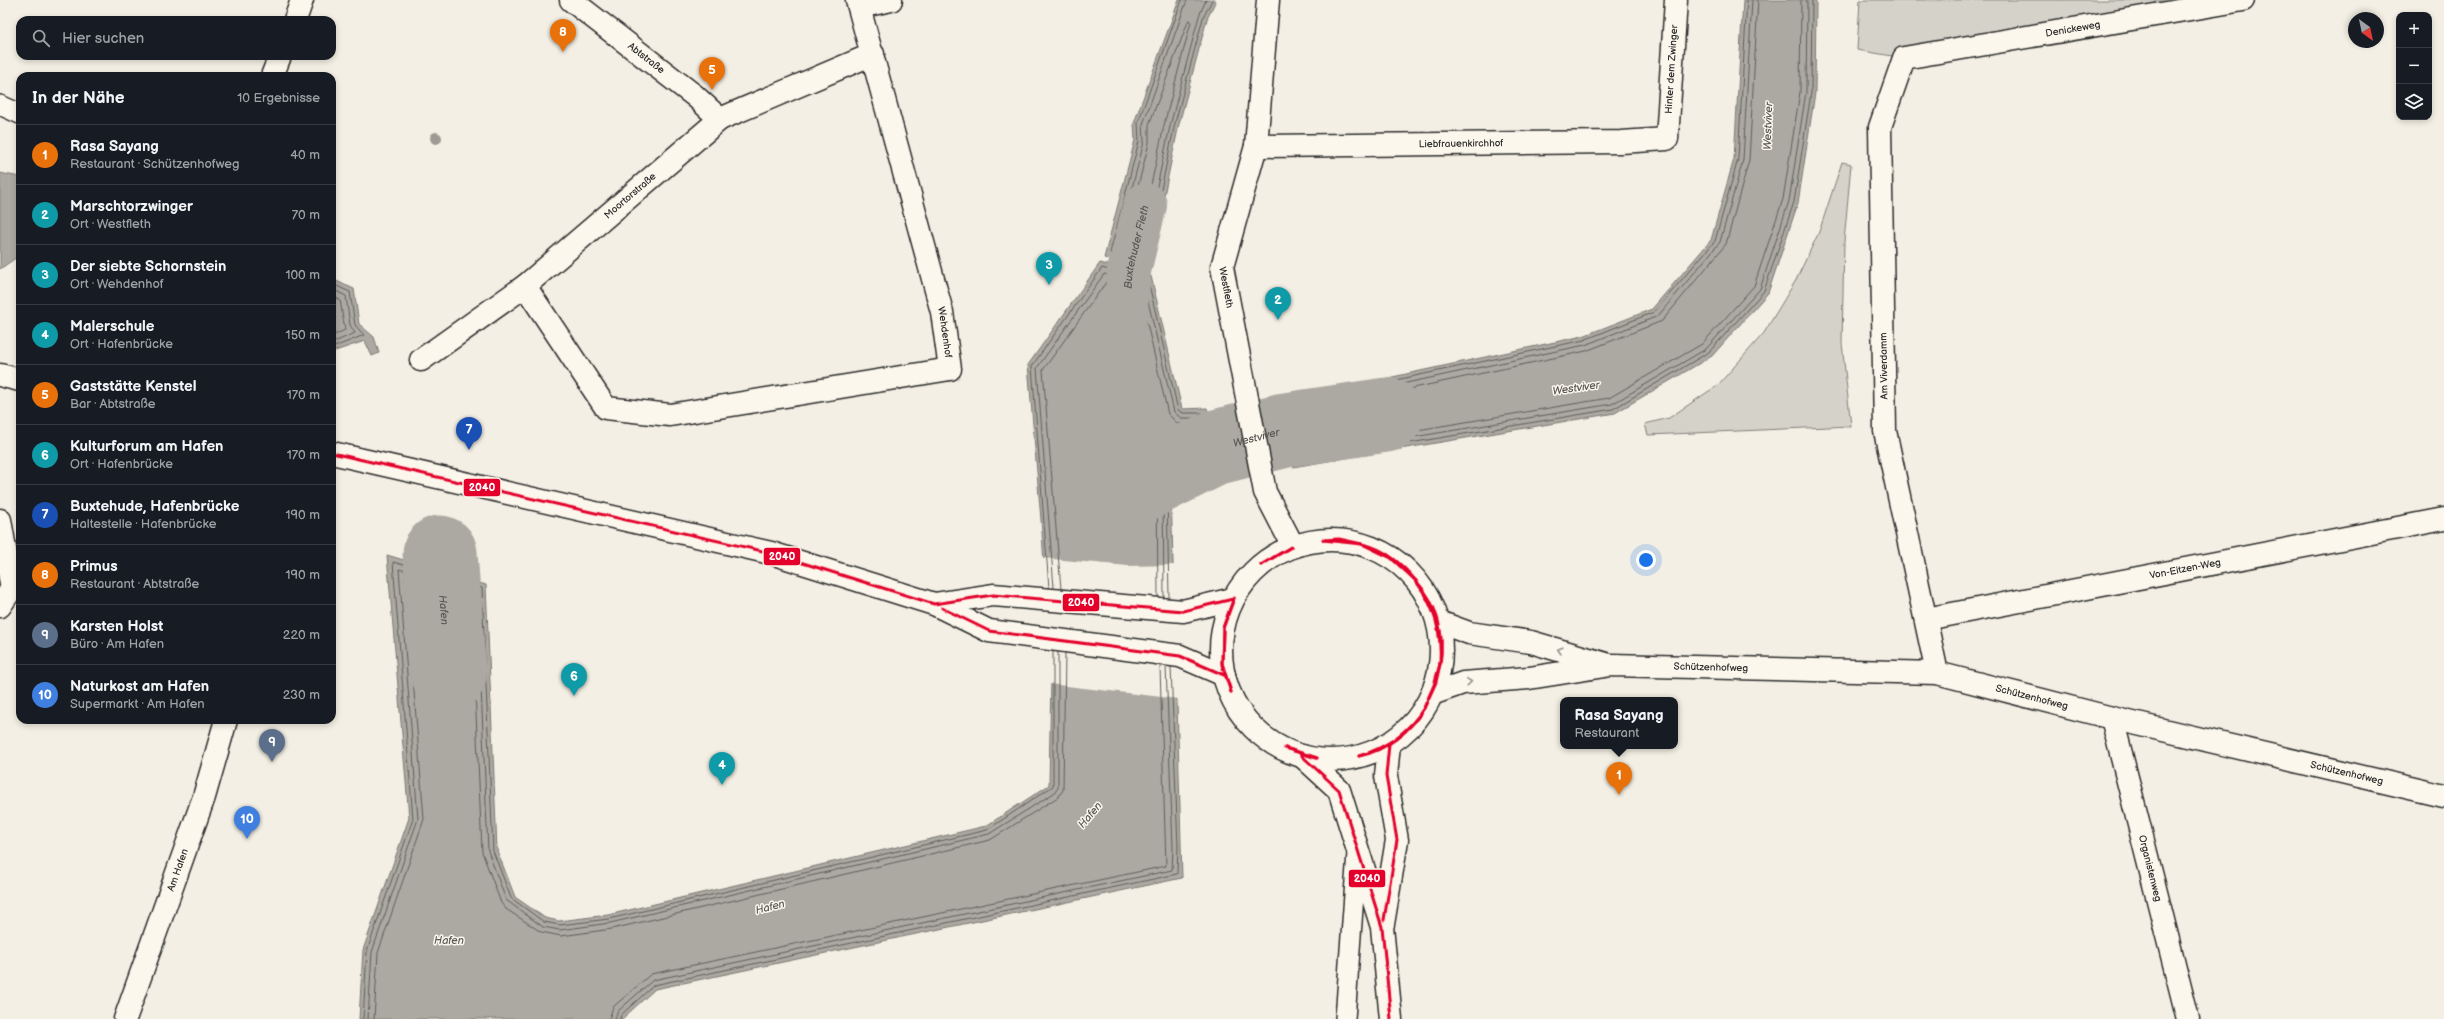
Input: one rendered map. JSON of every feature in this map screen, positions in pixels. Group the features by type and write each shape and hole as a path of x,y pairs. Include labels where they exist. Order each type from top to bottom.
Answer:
{"street":[{"path":"296,16 302,0"},
{"name":"Abtstraße","path":"571,0 695,96 720,119"},
{"path":"858,4 891,0"},
{"name":"Westfleth","path":"1268,0 1256,146 1222,267 1267,500 1293,546"},
{"name":"Hinter dem Zwinger","path":"1667,139 1676,0"},
{"name":"Denickeweg","path":"1904,58 2243,0"},
{"name":"Wehdenhof","path":"525,286 606,408 670,415 950,369 942,312 873,54 858,4"},
{"name":"Moortorstraße","path":"421,360 525,286 720,119 873,54"},
{"name":"Am Viverdamm","path":"1904,58 1880,127 1885,431 1937,673"},
{"path":"274,72 278,60"},
{"name":"Liebfrauenkirchhof","path":"1256,146 1621,142 1667,139"},
{"path":"0,375 16,379"},
{"path":"336,454 771,553 934,604 990,630 1180,656 1224,675"},
{"name":"Von-Eitzen-Weg","path":"1926,619 2444,518"},
{"path":"0,520 11,590"},
{"path":"1330,539 1368,545 1401,563 1425,589 1439,622 1442,658 1432,694 1414,723 1389,744 1362,756 1332,760 1302,756 1275,745 1252,727 1234,702 1224,675 1220,649 1224,623 1233,599 1248,576 1264,563 1293,546 1330,539"},
{"path":"934,604 993,595 1183,611 1233,599"},
{"name":"Schützenhofweg","path":"1439,622 1469,633 1531,642 1610,665"},
{"name":"Schützenhofweg","path":"1432,694 1463,683 1529,678 1610,665 1937,673 2112,718 2444,796"},
{"name":"Organistenweg","path":"2112,718 2188,1019"},
{"name":"Am Hafen","path":"125,1019 204,797 225,724"},
{"path":"1382,927 1397,840 1386,776 1389,744"},
{"path":"1302,756 1338,790 1382,927 1391,1019"}],"lane":[{"path":"0,105 16,112"},
{"path":"1345,1019 1357,849"}],"shaded area":[{"path":"1860,0 2243,0 1904,58 1857,50"},
{"path":"1842,162 1851,164 1844,242 1842,343 1851,426 1648,435 1645,424 1669,418 1718,385 1764,333 1796,280 1819,232"}],"water":[{"path":"1179,0 1216,0 1207,19 1179,124 1149,267 1104,258 1135,140 1134,123"},
{"path":"1743,0 1816,0 1815,93 1798,203 1768,293 1712,356 1615,413 1293,467 1276,402 1583,336 1652,309 1711,240 1734,159"},
{"path":"0,173 16,176 16,258 0,269"},
{"name":"Hafen","path":"1100,263 1151,276 1182,409 1207,408 1223,480 1171,492 1182,878 655,989 622,1019 359,1019 363,950 409,818 387,555 486,585 497,850 515,897 545,918 559,921 608,915 986,826 1049,785 1051,677 1042,532 1028,365"},
{"path":"336,281 354,289 359,324 374,337 379,353 372,356 365,341 336,351"}],"pier":[{"path":"1042,558 1128,566 1175,565 1179,699 1049,684"}],"waterway":[{"name":"Buxtehuder Fleth","path":"1124,330 1129,271 1145,205"},
{"name":"Westviver","path":"1124,493 1217,447 1285,430 1386,415"},
{"name":"Hafen","path":"440,553 449,675"}],"transit line":[{"name":"2040","path":"336,454 771,553 934,604 993,595 1183,611 1233,599"},
{"name":"2040","path":"1323,540 1339,539 1362,544"},
{"name":"2040","path":"1323,540 1362,544"},
{"name":"2040","path":"1362,544 1385,553 1404,568 1416,581"},
{"name":"2040","path":"1362,544 1391,558 1416,581"},
{"name":"2040","path":"1261,565 1291,547"},
{"name":"2040","path":"1261,565 1291,547"},
{"name":"2040","path":"1416,581 1429,599 1438,620 1441,641 1440,664"},
{"name":"2040","path":"1416,581 1428,600 1436,620 1440,641 1440,664"},
{"name":"2040","path":"1223,628 1234,598"},
{"name":"2040","path":"1223,628 1234,598"},
{"name":"2040","path":"942,608 989,631 1180,656 1224,675"},
{"name":"2040","path":"1223,629 1222,663 1231,692"},
{"name":"2040","path":"1223,629 1222,665 1231,692"},
{"name":"2040","path":"1424,708 1434,685 1440,664"},
{"name":"2040","path":"1424,708 1436,682 1440,664"},
{"name":"2040","path":"1359,756 1369,753 1396,738 1411,724 1424,708"},
{"name":"2040","path":"1359,756 1388,745 1405,732 1424,708"},
{"name":"2040","path":"1384,920 1397,840 1386,776 1389,744"},
{"name":"2040","path":"1285,748 1317,758"},
{"name":"2040","path":"1285,748 1317,758"},
{"name":"2040","path":"1302,756 1339,790 1382,927 1391,1019"}],"place":[{"name":"Primus","path":"563,52"},
{"name":"Gaststätte Kenstel","path":"712,90"},
{"name":"Der siebte Schornstein","path":"1049,285"},
{"name":"Marschtorzwinger","path":"1278,320"},
{"name":"Buxtehude, Hafenbrücke","path":"469,450"},
{"name":"Kulturforum am Hafen","path":"574,696"},
{"name":"Karsten Holst","path":"272,762"},
{"name":"Malerschule","path":"722,785"},
{"name":"Rasa Sayang","path":"1619,795"},
{"name":"Naturkost am Hafen","path":"247,839"}]}
